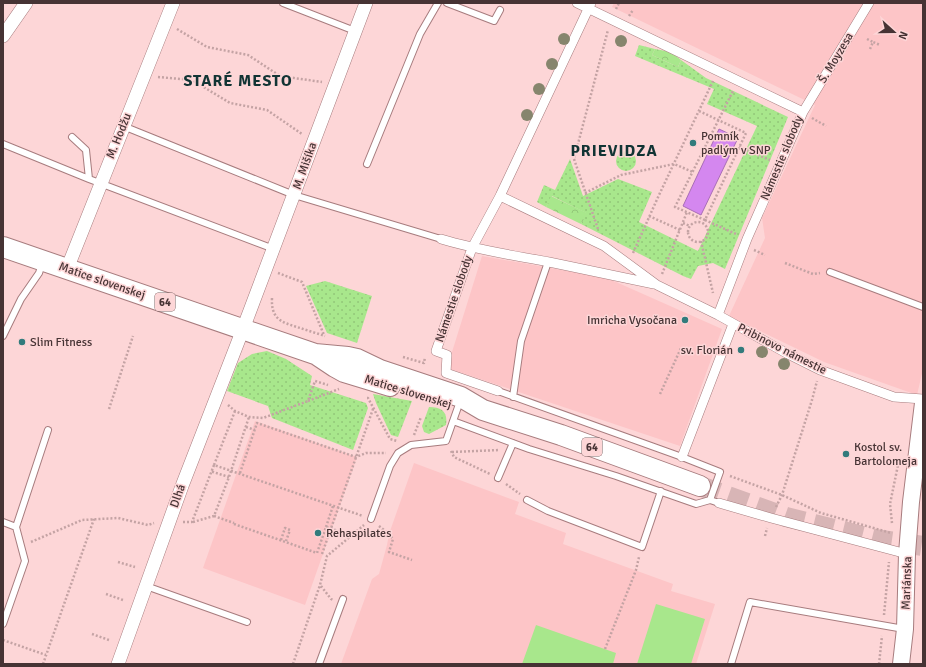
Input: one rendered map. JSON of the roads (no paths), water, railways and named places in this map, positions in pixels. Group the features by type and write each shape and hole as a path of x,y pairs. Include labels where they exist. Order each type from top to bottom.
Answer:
{"main road":[{"name":"Matice slovenskej","path":"3,247 315,354 344,372 455,414 483,410"},
{"name":"Matice slovenskej","path":"315,354 348,356 380,370 461,396 483,410 561,435 710,496"}],"street":[{"path":"3,36 26,3"},
{"name":"M. Hodžu","path":"67,269 95,181 123,126 172,3"},
{"name":"M. Mišíka","path":"244,329 366,3"},
{"name":"Námestie slobody","path":"500,196 604,246 657,285 718,315 747,239 803,112 611,20 590,6 577,3"},
{"name":"Š. Moyzesa","path":"803,112 866,4"},
{"name":"Námestie slobody","path":"498,391 446,373 447,355 436,351 472,248 500,196 590,6"},
{"name":"Námestie slobody","path":"441,239 472,248 657,285"},
{"name":"Pribinovo námestie","path":"718,315 820,370 894,397 923,399"},
{"name":"Pribinovo námestie","path":"682,457 733,324"},
{"name":"Dlhá","path":"118,664 167,528 244,329"},
{"name":"Mariánska","path":"901,664 905,629 907,554 911,502 923,403"},
{"path":"710,496 771,518 907,554"}],"lane":[{"path":"283,3 355,31"},
{"path":"367,164 420,34 438,3"},
{"path":"447,3 494,21 500,10"},
{"path":"123,126 294,195 441,239"},
{"path":"72,137 86,150 95,181"},
{"path":"3,144 95,181 274,249"},
{"path":"3,336 21,300 39,273 43,261"},
{"path":"513,397 521,341 548,262"},
{"path":"830,272 923,307"},
{"path":"371,519 390,466 398,453 411,445 446,441 455,414 513,443 529,449 616,476 696,504 710,496 720,472 498,391"},
{"path":"3,624 25,561 16,527 48,430"},
{"path":"498,478 513,443"},
{"path":"527,500 548,511 642,547 661,491"},
{"path":"3,522 16,527"},
{"path":"146,586 247,622"},
{"path":"319,664 342,601"},
{"path":"731,664 750,602 905,629"}],"tunnel":[{"path":"700,486 786,517 875,539 923,546"}],"place":[{"name":"Pomník padlým v SNP","path":"693,143"},
{"name":"Imricha Vysočana","path":"685,320"},
{"name":"Slim Fitness","path":"22,342"},
{"name":"sv. Florián","path":"741,350"},
{"name":"Kostol sv. Bartolomeja","path":"846,454"},
{"name":"Rehaspilates","path":"318,533"}],"district":[{"name":"STARÉ MESTO","path":"238,81"},
{"name":"PRIEVIDZA","path":"614,151"}]}
